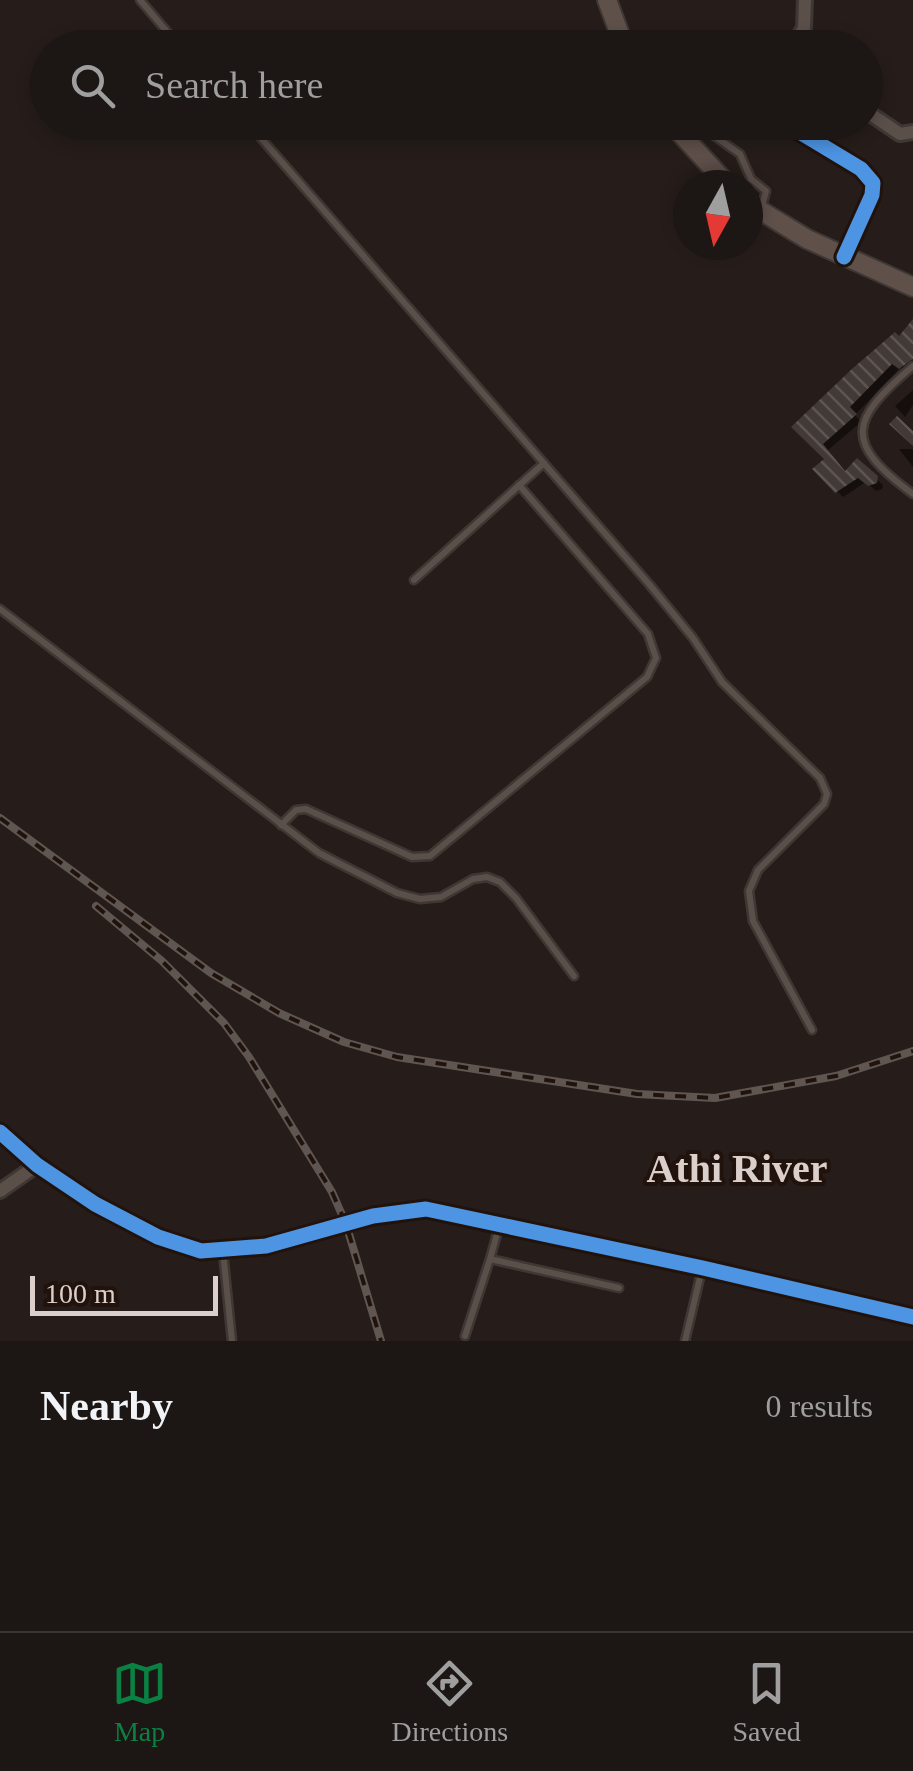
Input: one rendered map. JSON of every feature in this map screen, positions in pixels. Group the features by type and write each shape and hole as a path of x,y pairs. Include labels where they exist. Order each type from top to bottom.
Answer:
{"main road":[{"path":"607,0 618,30"},
{"path":"687,140 714,170"},
{"path":"763,212 844,257 913,287"}],"street":[{"path":"803,30 805,0"},
{"path":"883,122 900,134 913,132"},
{"path":"813,140 861,169 872,183 872,196 844,257"},
{"path":"0,1132 37,1165 94,1204 158,1237 201,1251 266,1246 407,1210 448,1212 913,1317"},
{"path":"0,1192 37,1165"}],"lane":[{"path":"140,0 166,30"},
{"path":"263,140 678,620 722,682 825,786 824,804 758,870 749,892 753,921 812,1030"},
{"path":"720,140 740,154 747,170"},
{"path":"913,366 876,400 861,425 863,446 895,481 913,494"},
{"path":"414,580 544,463"},
{"path":"281,825 296,810 306,808 412,857 430,856 647,677 656,658 648,634 519,485"},
{"path":"0,609 319,852 398,893 420,899 441,897 473,879 487,877 500,882 574,976"},
{"path":"465,1336 500,1224"},
{"path":"223,1251 232,1341"},
{"path":"490,1259 619,1288"},
{"path":"685,1341 703,1268"}],"building":[{"path":"913,319 913,359 899,369 892,364 850,407 857,414 823,444 845,471 857,458 878,476 877,483 868,486 858,478 835,493 812,469 824,459 791,427 895,332 899,336"},
{"path":"897,416 913,431 913,446 889,424"}],"railway":[{"path":"0,818 211,973 279,1013 344,1042 397,1057 637,1094 715,1098 836,1076 913,1051"},
{"path":"96,906 162,961 224,1023 249,1057 332,1192 346,1224 381,1341"}],"cycle path":[{"path":"813,140 861,169 873,183 872,195 844,257"},
{"path":"0,1132 37,1165 95,1204 158,1237 201,1251 266,1246 373,1216 426,1209 913,1317"}],"district":[{"name":"Athi River","path":"737,1168"}]}
